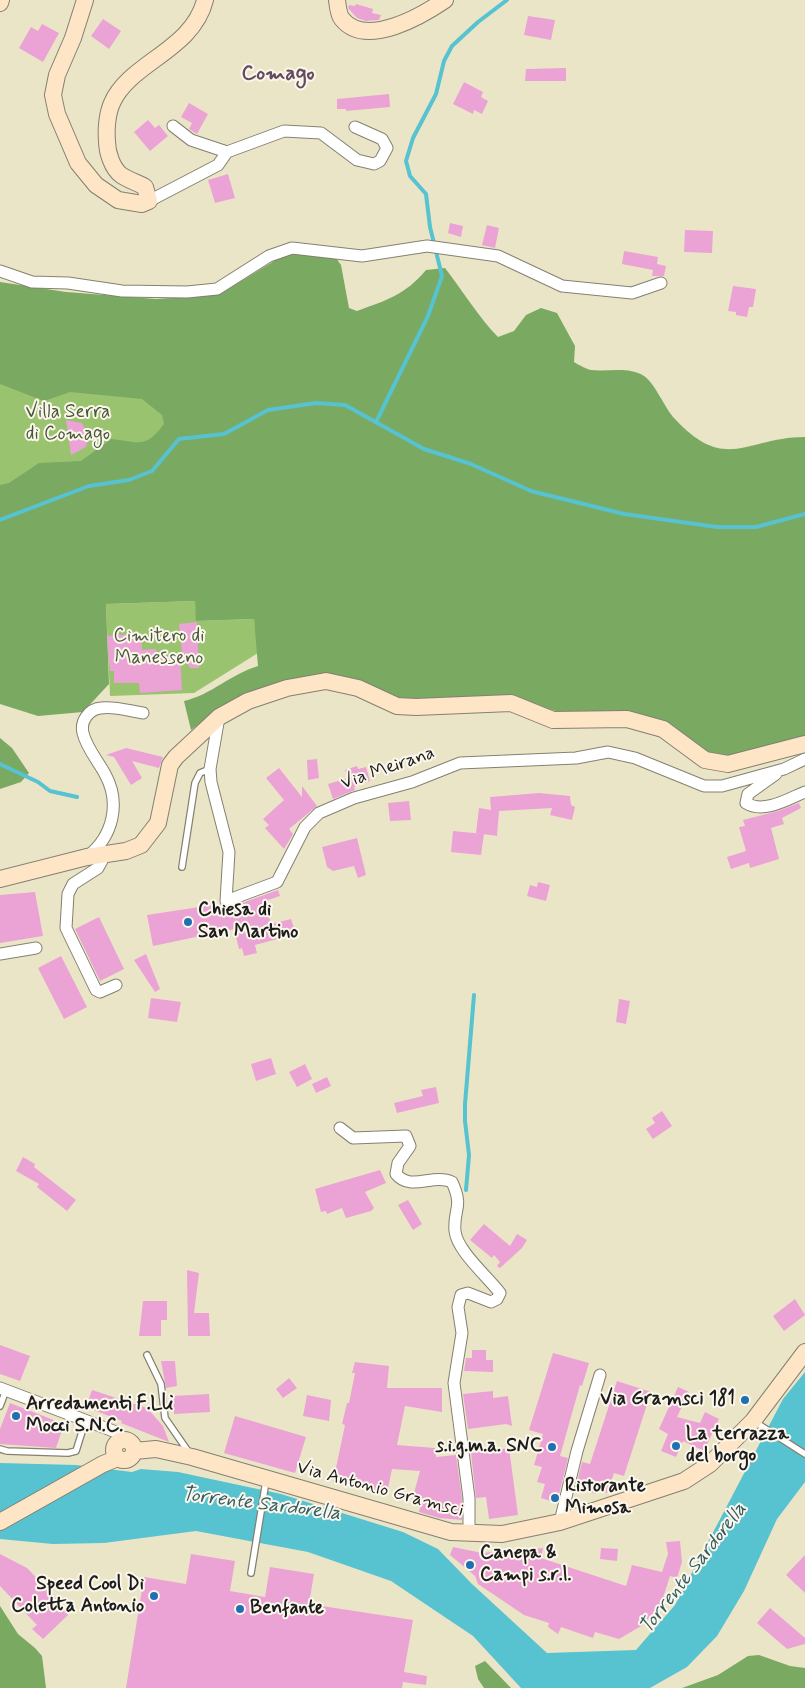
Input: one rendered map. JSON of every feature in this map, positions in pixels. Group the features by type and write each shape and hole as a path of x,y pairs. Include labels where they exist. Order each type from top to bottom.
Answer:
{"street":[{"path":"85,0 73,38 57,74 53,95 57,114 78,163 96,185 118,200 142,204 218,165 227,152 273,134 302,131 321,133 365,163 374,164 380,161 387,148 382,138 354,127"},
{"path":"149,201 145,187 122,176 107,151 106,131 112,104 123,86 172,48 190,28 203,8 205,0"},
{"path":"336,0 341,18 348,24 375,30 394,28 419,18 445,0"},
{"path":"173,126 191,140 227,152"},
{"path":"0,271 32,282 68,283 122,291 187,292 217,289 269,256 292,248 362,256 427,246 498,256 562,286 632,293 661,283"},
{"path":"0,879 87,857 126,851 141,845 154,831 162,812 170,765 219,717 248,701 287,688 326,681 358,688 397,706 511,703 554,720 628,719 663,729 705,760 728,764 805,744"},
{"path":"87,857 105,840 114,814 113,798 107,776 83,734 84,720 88,714 100,708 143,713"},
{"name":"Via Meirana","path":"219,717 210,769 211,782 229,852 226,901 277,882 305,827 319,813 354,798 412,782 460,763 576,758 608,752 635,758 704,786 722,786 784,769"},
{"name":"Via Meirana","path":"805,759 784,769 748,794 746,803 752,807 769,806 805,792"},
{"path":"105,855 98,868 73,884 68,894 66,928 96,990 100,992 116,985"},
{"path":"0,954 36,948"},
{"path":"340,1128 353,1138 406,1136 410,1146 398,1163 396,1174 401,1180 409,1183 445,1179 452,1182 458,1196 455,1231 462,1249 500,1293 498,1299 491,1302 468,1293 461,1295 458,1306 462,1333 454,1383 469,1498 469,1534"},
{"name":"Via Antonio Gramsci","path":"130,1445 192,1457 266,1483 450,1532 502,1534 560,1522 684,1481 710,1464 757,1423 805,1352"},
{"path":"560,1522 577,1451 600,1375"},
{"path":"3,1389 116,1432 130,1445"},
{"path":"0,1522 110,1461 115,1446 119,1441 130,1445"}],"lane":[{"path":"182,867 195,783 200,773 210,769"},
{"path":"147,1355 161,1384 165,1418 192,1457"},
{"path":"0,1406 3,1389"},
{"path":"0,1448 7,1451 76,1451 86,1419"},
{"path":"757,1423 805,1454"},
{"path":"251,1573 266,1483"}],"green space":[{"path":"320,253 336,258 341,265 349,308 357,311 395,296 411,285 426,270 445,268 498,337 514,331 526,315 541,308 557,313 575,346 574,362 591,370 625,370 644,376 652,384 675,419 693,436 709,445 723,449 737,449 785,438 805,437 805,736 798,741 733,758 714,757 673,726 649,717 567,714 526,703 413,708 340,677 221,708 191,730 184,701 203,694 258,666 254,619 196,621 195,601 106,604 109,684 83,712 38,716 0,704 0,485 9,483 39,463 81,461 111,439 136,442 147,441 164,424 162,415 142,399 70,392 44,401 0,384 0,282 66,292 156,299 202,296 220,294 284,255"},
{"name":"Villa Serra di Comago","path":"0,326 193,421 0,532"},
{"name":"Cimitero di Manesseno","path":"195,601 197,621 254,619 258,653 194,693 110,696 106,604"},
{"path":"0,738 12,748 29,773 21,782 0,789"},
{"path":"0,1606 18,1634 42,1656 46,1688 0,1688"},
{"path":"759,1655 790,1666 805,1668 805,1688 682,1688 718,1675 748,1656"},
{"path":"485,1661 511,1688 484,1688 478,1679 475,1666"}],"water":[{"name":"Torrente Sardorella","path":"805,1372 805,1482 777,1519 744,1591 717,1636 687,1667 650,1688 521,1688 473,1636 391,1581 308,1552 196,1531 104,1543 53,1544 0,1539 0,1463 76,1465 132,1472 141,1469 178,1472 281,1494 403,1532 438,1549 472,1584 547,1653 636,1650 675,1605 783,1399"}],"building":[{"path":"356,4 373,9 372,13 381,15 379,20 366,21 357,18 348,8 349,5 355,6"},
{"path":"528,16 555,20 551,40 524,35"},
{"path":"103,19 121,31 109,49 91,36"},
{"path":"42,24 59,33 43,62 19,48 31,27 38,31"},
{"path":"566,68 566,81 525,81 526,69"},
{"path":"464,82 483,92 481,97 488,101 482,114 474,110 473,114 453,104"},
{"path":"389,94 390,107 346,111 346,109 337,109 337,99"},
{"path":"189,103 208,114 197,134 189,129 192,123 181,117"},
{"path":"148,120 155,128 159,125 168,136 150,151 134,132"},
{"path":"228,174 235,198 215,203 208,180"},
{"path":"450,223 463,226 461,237 448,233"},
{"path":"487,225 499,228 495,248 482,245"},
{"path":"685,230 713,231 712,253 684,252"},
{"path":"624,251 658,257 657,264 666,266 664,276 652,276 653,270 622,264"},
{"path":"733,286 756,289 753,307 749,307 747,317 728,311"},
{"path":"66,420 82,423 89,437 86,447 71,455"},
{"path":"197,622 199,668 190,668 182,654 179,624"},
{"path":"141,633 142,650 156,649 157,658 180,656 182,690 140,693 139,683 114,683 114,671 110,671 107,636"},
{"path":"126,748 163,757 159,768 132,761 142,778 131,785 114,757 106,755"},
{"path":"317,759 319,778 308,780 307,760"},
{"path":"357,766 358,769 366,767 370,781 354,787 355,790 333,799 328,784 348,778 345,770"},
{"path":"279,768 302,797 302,786 317,806 289,829 293,834 284,849 265,828 269,825 263,819 284,800 266,778"},
{"path":"539,793 570,796 571,805 575,807 572,820 550,815 552,808 499,811 497,836 476,833 479,808 491,810 490,797"},
{"path":"409,801 411,820 390,821 388,803"},
{"path":"799,803 801,808 782,818 784,824 771,828 779,859 750,868 749,863 731,869 727,857 746,851 739,827 745,826 743,820 778,811"},
{"path":"453,831 484,834 481,855 451,852"},
{"path":"357,838 366,875 358,878 354,866 333,871 327,867 322,847"},
{"path":"538,882 550,885 546,901 527,896 530,885 537,887"},
{"path":"278,890 280,896 265,901 264,898 271,924 291,919 296,934 255,945 257,953 244,956 242,948 239,949 234,929 153,946 147,915 219,904 228,908"},
{"path":"35,892 43,936 0,943 0,895"},
{"path":"99,917 124,969 100,981 75,929"},
{"path":"146,954 160,989 155,992 134,960"},
{"path":"61,956 87,1007 64,1019 38,968"},
{"path":"151,998 181,1002 177,1022 148,1018"},
{"path":"619,999 630,1001 626,1024 616,1022"},
{"path":"271,1058 276,1074 256,1081 251,1064"},
{"path":"305,1064 312,1079 297,1087 289,1072"},
{"path":"327,1077 331,1086 316,1093 312,1084"},
{"path":"436,1087 439,1103 397,1113 394,1103 423,1096 421,1090"},
{"path":"662,1111 672,1126 653,1139 646,1129 655,1123 652,1118"},
{"path":"23,1157 35,1164 34,1167 76,1200 67,1211 37,1187 39,1184 16,1171"},
{"path":"380,1170 386,1183 365,1192 374,1208 371,1211 346,1218 342,1208 327,1214 326,1211 321,1212 315,1189"},
{"path":"408,1200 422,1224 413,1230 398,1205"},
{"path":"484,1224 510,1246 517,1234 527,1240 522,1248 500,1268 497,1266 500,1262 494,1255 492,1258 470,1240"},
{"path":"187,1270 199,1273 194,1313 209,1313 210,1336 188,1336"},
{"path":"795,1299 805,1315 784,1331 773,1316"},
{"path":"143,1301 167,1301 167,1320 161,1320 161,1336 139,1336"},
{"path":"0,1345 30,1356 20,1381 0,1374"},
{"path":"472,1350 486,1350 486,1360 493,1360 493,1372 464,1371 466,1358 472,1358"},
{"path":"553,1353 589,1363 582,1386 580,1385 560,1456 568,1458 557,1503 541,1498 545,1484 537,1482 542,1467 534,1465 543,1434 529,1430"},
{"path":"161,1361 175,1361 177,1386 166,1388"},
{"path":"355,1362 389,1366 387,1388 442,1388 442,1412 405,1406 397,1445 435,1448 436,1457 456,1455 462,1498 462,1520 439,1518 419,1512 420,1507 411,1504 420,1471 392,1469 387,1493 333,1482 345,1425 342,1424 347,1403 349,1403 355,1373 352,1373"},
{"path":"289,1378 297,1388 283,1398 276,1389"},
{"path":"617,1381 651,1392 624,1476 614,1473 607,1493 597,1490 596,1494 576,1487 582,1462 590,1464"},
{"path":"678,1387 689,1392 677,1417 700,1423 705,1412 719,1419 704,1451 683,1441 676,1457 661,1451 668,1434 659,1429"},
{"path":"92,1390 147,1408 163,1426 169,1442 86,1407"},
{"path":"493,1391 493,1398 508,1396 512,1426 506,1424 468,1429 463,1394"},
{"path":"209,1394 210,1412 174,1414 173,1396"},
{"path":"307,1395 331,1400 329,1421 303,1416"},
{"path":"10,1403 64,1424 56,1448 0,1444 0,1429"},
{"path":"235,1416 306,1437 295,1473 224,1453"},
{"path":"509,1448 518,1515 489,1519 486,1497 476,1498 471,1453"},
{"path":"680,1541 682,1562 677,1578 670,1576 663,1598 666,1598 643,1625 619,1639 595,1632 593,1638 561,1627 558,1634 548,1627 549,1623 524,1615 478,1584 475,1576 450,1555 453,1547 482,1553 543,1548 541,1558 626,1586 632,1565 662,1572 668,1554 666,1542"},
{"path":"601,1548 618,1549 617,1561 600,1559"},
{"path":"0,1554 27,1568 61,1603 68,1615 43,1639 32,1629 37,1625 0,1586"},
{"path":"191,1554 235,1561 230,1591 265,1597 270,1567 314,1574 309,1604 413,1620 404,1672 427,1676 426,1685 403,1682 402,1688 126,1688 144,1577 186,1584"},
{"path":"805,1555 805,1593 786,1575"},
{"path":"770,1608 805,1638 805,1644 787,1649 757,1623"}],"waterway":[{"path":"376,422 428,316 442,276 430,227 426,194 410,176 406,161 413,138 436,94 444,61 452,46 478,22 507,0"},
{"path":"0,520 89,486 129,480 152,471 179,439 224,434 268,410 316,403 345,405 424,449 471,464 531,491 624,514 717,527 756,527 805,514"},
{"path":"0,764 38,782 50,791 77,797"},
{"path":"466,1190 469,1155 465,1104 474,995"}],"place":[{"name":"Chiesa di San Martino","path":"188,922"},
{"name":"Via Gramsci 181","path":"745,1400"},
{"name":"Arredamenti F.Lli Mocci S.N.C.","path":"16,1416"},
{"name":"La terrazza del borgo","path":"676,1446"},
{"name":"s.i.g.m.a. SNC","path":"552,1447"},
{"name":"Ristorante Mimosa","path":"555,1498"},
{"name":"Canepa & Campi s.r.l.","path":"470,1565"},
{"name":"Speed Cool Di Coletta Antonio","path":"154,1596"},
{"name":"Benfante","path":"240,1609"}],"district":[{"name":"Comago","path":"278,75"}]}
